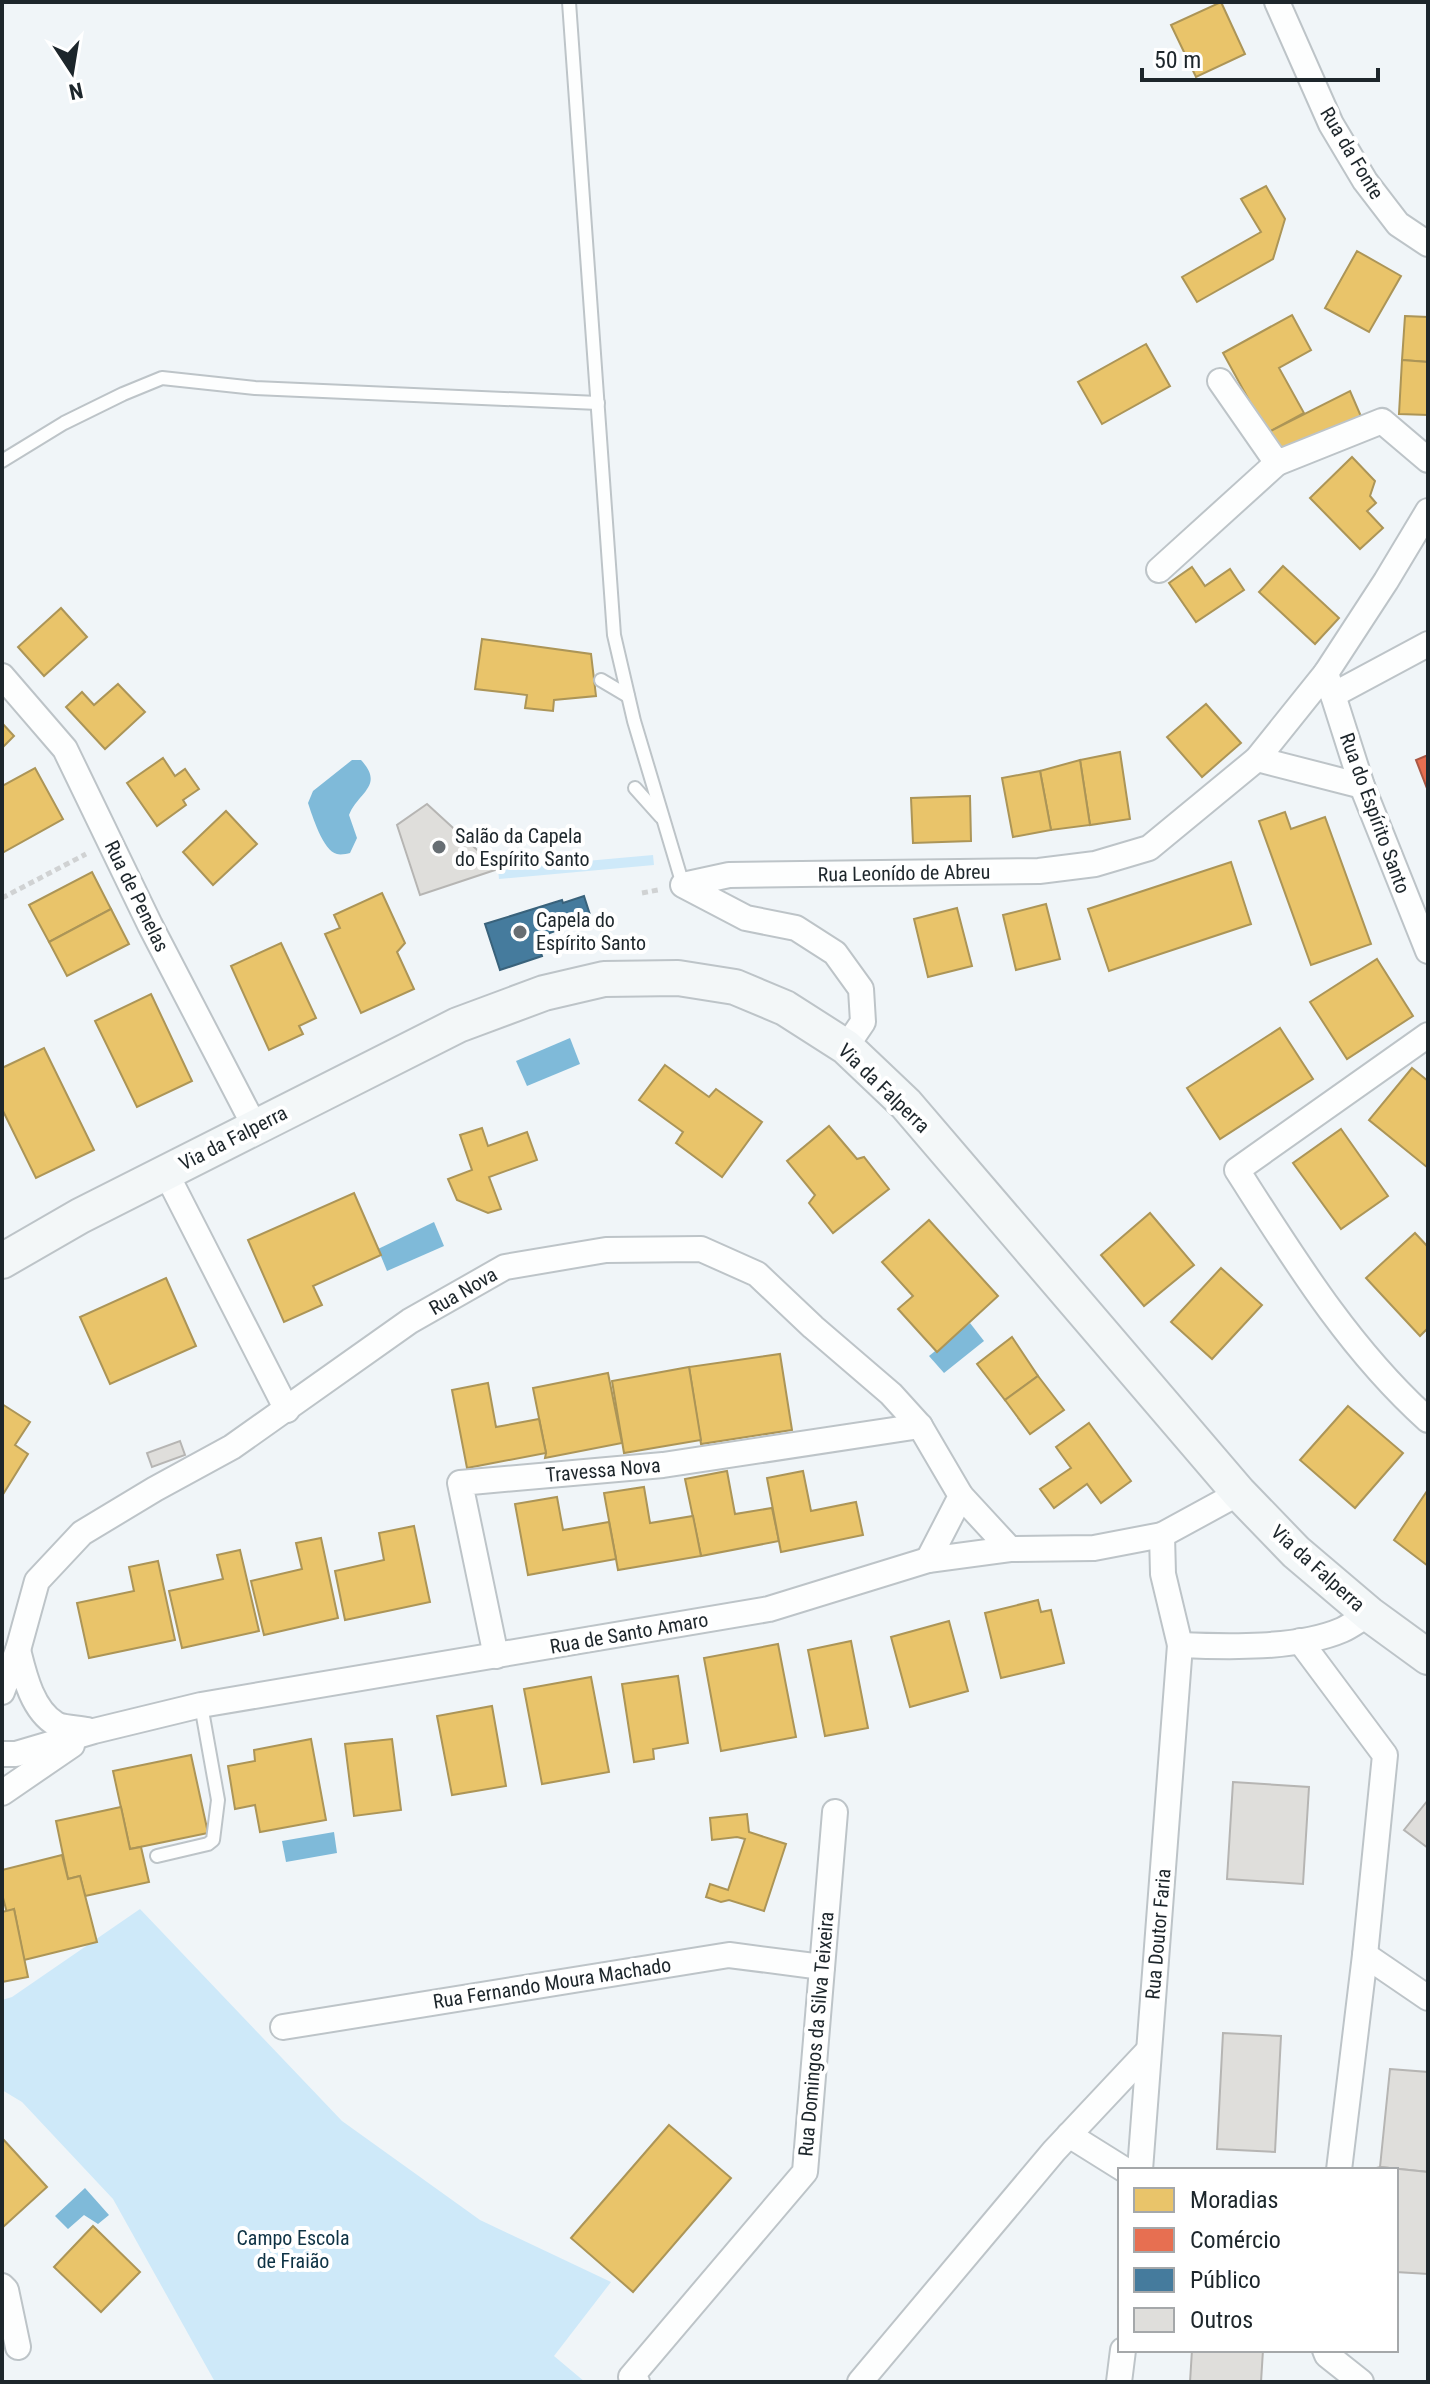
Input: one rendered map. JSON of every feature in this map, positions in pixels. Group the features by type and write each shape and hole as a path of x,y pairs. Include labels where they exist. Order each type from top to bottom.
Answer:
{"main road":[{"name":"Via da Falperra","path":"2,1261 80,1216 458,1025 544,993 604,979 678,978 735,987 785,1008 846,1047 906,1104 1239,1493 1296,1552 1369,1614 1428,1657"}],"street":[{"name":"Rua da Fonte","path":"1277,2 1331,124 1365,181 1398,224 1428,244"},
{"path":"1220,381 1277,463"},
{"path":"1159,570 1277,463 1382,421 1428,460"},
{"name":"Rua Leonído de Abreu","path":"683,885 729,875 1039,871 1095,864 1149,848 1257,759 1329,684 1428,511"},
{"path":"1329,684 1428,644"},
{"name":"Rua de Penelas","path":"2,676 65,749 255,1127"},
{"name":"Rua do Espírito Santo","path":"1329,684 1362,786 1428,951"},
{"path":"1257,759 1362,786"},
{"path":"683,885 746,918 796,928 835,953 861,989 863,1022 846,1047"},
{"path":"1428,1035 1237,1170 1311,1286 1395,1390 1428,1420"},
{"path":"166,1173 287,1410"},
{"name":"Rua Nova","path":"2,1692 18,1650 37,1581 82,1533 232,1447 410,1321 505,1267 606,1250 701,1249 757,1274 891,1394 920,1426 961,1496 1010,1549"},
{"name":"Travessa Nova","path":"496,1656 460,1483 663,1465 920,1426"},
{"name":"Rua de Santo Amaro","path":"2,1754 16,1754 201,1705 769,1609 928,1560 1010,1549 1094,1548 1162,1535 1239,1493"},
{"path":"928,1560 961,1496"},
{"name":"Rua Doutor Faria","path":"1140,2168 1180,1645 1163,1574 1162,1535"},
{"path":"1180,1645 1221,1647 1300,1641 1341,1630 1369,1614"},
{"path":"1300,1641 1385,1755 1339,2168"},
{"path":"18,1650 27,1686 38,1706 56,1724 94,1731"},
{"path":"2,1793 94,1731"},
{"name":"Rua Domingos da Silva Teixeira","path":"637,2382 631,2377 805,2172 835,1812"},
{"name":"Rua Fernando Moura Machado","path":"283,2027 729,1955 822,1967"},
{"path":"1365,1955 1428,1998"},
{"path":"860,2382 1069,2135 1148,2051"},
{"path":"1069,2135 1122,2168"},
{"path":"2,2286 6,2290 18,2347"},
{"path":"1119,2382 1123,2352"},
{"path":"1326,2352 1361,2382"}],"lane":[{"path":"569,2 614,635 628,696 683,885"},
{"path":"2,461 88,411 162,378 255,388 598,403"},
{"path":"601,680 628,696"},
{"path":"635,788 663,819"},
{"path":"157,1856 208,1844 213,1840 218,1800 201,1705"}],"path":[{"path":"2,898 110,842"}],"green space":[{"path":"653,855 654,865 499,879 498,869"},
{"name":"Campo Escola de Fraião","path":"140,1909 342,2121 480,2220 611,2282 554,2356 585,2382 215,2382 113,2199 22,2102 2,2090 2,2000 12,1997"}],"water":[{"path":"352,760 361,760 371,776 370,783 349,815 357,838 350,853 338,854 323,840 308,803 313,791"},
{"path":"570,1038 580,1064 527,1086 516,1061"},
{"path":"434,1222 444,1246 387,1271 378,1249"},
{"path":"970,1323 984,1341 944,1373 929,1356"},
{"path":"334,1832 337,1853 286,1862 282,1841"},
{"path":"85,2188 109,2215 98,2224 84,2215 68,2229 55,2216"}],"building: Moradias":[{"path":"1221,2 1245,54 1196,77 1171,25"},
{"path":"1266,186 1285,219 1273,259 1197,302 1182,277 1261,232 1241,199"},
{"path":"1357,251 1401,276 1369,332 1325,308"},
{"path":"1292,315 1311,350 1279,368 1304,413 1267,433 1223,353"},
{"path":"1405,316 1428,317 1428,362 1402,360"},
{"path":"1146,344 1170,386 1102,424 1078,382"},
{"path":"1402,360 1428,362 1428,415 1399,414"},
{"path":"1350,391 1363,421 1282,455 1267,433"},
{"path":"1352,457 1375,481 1370,496 1376,503 1367,511 1383,528 1360,549 1310,498"},
{"path":"1283,566 1339,618 1315,644 1259,592"},
{"path":"1192,567 1205,586 1230,569 1244,590 1196,622 1169,583"},
{"path":"61,608 87,637 44,676 18,647"},
{"path":"482,639 591,654 596,696 554,700 553,711 525,708 527,695 475,689"},
{"path":"118,684 145,712 105,749 66,707 82,692 94,705"},
{"path":"1206,704 1241,743 1202,777 1167,737"},
{"path":"2,723 14,736 2,748"},
{"path":"1120,752 1130,819 1090,825 1080,760"},
{"path":"163,758 175,776 185,769 199,789 183,800 186,805 157,826 127,783"},
{"path":"1080,760 1090,825 1051,830 1040,771"},
{"path":"35,768 63,819 2,853 2,786"},
{"path":"1040,771 1051,830 1013,837 1002,778"},
{"path":"970,796 971,841 913,843 911,798"},
{"path":"226,811 257,844 213,885 183,852"},
{"path":"1285,812 1291,829 1325,817 1371,944 1311,965 1259,821"},
{"path":"1231,862 1251,924 1109,971 1088,909"},
{"path":"92,872 111,909 49,942 29,905"},
{"path":"382,893 405,943 397,952 414,989 361,1013 325,934 340,928 334,915"},
{"path":"1046,904 1060,959 1016,970 1003,915"},
{"path":"957,908 972,966 928,977 914,919"},
{"path":"111,909 129,944 67,976 49,942"},
{"path":"281,943 316,1018 299,1026 303,1034 269,1050 231,966"},
{"path":"1377,959 1413,1016 1347,1059 1310,1002"},
{"path":"151,994 192,1081 137,1107 95,1021"},
{"path":"1280,1028 1313,1079 1220,1139 1187,1088"},
{"path":"44,1048 94,1150 36,1178 2,1109 2,1068"},
{"path":"665,1065 709,1097 716,1089 762,1122 722,1177 676,1143 683,1132 639,1100"},
{"path":"1412,1068 1428,1081 1428,1168 1369,1120"},
{"path":"829,1126 857,1159 864,1157 889,1189 833,1233 809,1203 815,1195 787,1161"},
{"path":"482,1128 488,1146 527,1132 537,1160 489,1177 501,1209 488,1213 457,1200 448,1179 472,1170 460,1135"},
{"path":"1341,1129 1388,1196 1341,1229 1293,1163"},
{"path":"354,1193 381,1255 313,1286 322,1305 284,1322 248,1240"},
{"path":"1150,1213 1194,1265 1144,1306 1101,1255"},
{"path":"929,1220 998,1296 937,1352 898,1309 913,1296 882,1262"},
{"path":"1415,1233 1428,1247 1428,1328 1420,1336 1366,1278"},
{"path":"1221,1268 1262,1305 1212,1359 1171,1322"},
{"path":"166,1278 196,1346 110,1384 80,1317"},
{"path":"1012,1337 1038,1376 1005,1400 977,1364"},
{"path":"780,1354 792,1430 701,1444 689,1367"},
{"path":"689,1367 701,1440 624,1453 612,1381"},
{"path":"608,1373 622,1443 545,1458 533,1388"},
{"path":"1038,1376 1064,1410 1030,1434 1005,1400"},
{"path":"488,1383 496,1427 539,1419 546,1453 467,1468 452,1390"},
{"path":"2,1404 30,1422 15,1445 28,1454 2,1496"},
{"path":"1348,1406 1403,1453 1355,1508 1300,1460"},
{"path":"1089,1423 1131,1481 1101,1503 1087,1484 1054,1508 1040,1489 1071,1468 1056,1447"},
{"path":"727,1471 735,1514 772,1508 779,1541 701,1556 685,1479"},
{"path":"803,1471 811,1511 856,1502 863,1535 781,1552 767,1478"},
{"path":"644,1487 650,1523 693,1516 701,1556 618,1570 604,1493"},
{"path":"1428,1492 1428,1566 1394,1540"},
{"path":"557,1497 563,1530 609,1522 616,1559 528,1575 515,1504"},
{"path":"414,1526 430,1602 345,1620 335,1571 384,1560 379,1533"},
{"path":"321,1538 338,1618 264,1635 251,1581 302,1569 296,1543"},
{"path":"240,1550 259,1631 182,1648 169,1591 223,1579 217,1555"},
{"path":"158,1561 175,1640 89,1658 77,1603 134,1591 129,1567"},
{"path":"1038,1600 1041,1612 1051,1610 1064,1663 1001,1678 985,1613"},
{"path":"949,1621 968,1691 910,1707 891,1637"},
{"path":"851,1641 868,1728 825,1736 808,1650"},
{"path":"778,1644 796,1737 721,1751 704,1658"},
{"path":"678,1676 688,1743 653,1749 654,1759 634,1762 622,1684"},
{"path":"591,1677 609,1772 542,1784 524,1689"},
{"path":"492,1706 506,1786 452,1795 437,1716"},
{"path":"311,1739 326,1820 260,1832 255,1805 235,1809 228,1766 255,1761 254,1750"},
{"path":"392,1739 401,1810 354,1816 345,1744"},
{"path":"191,1755 208,1833 130,1849 113,1771"},
{"path":"121,1807 130,1849 141,1847 149,1882 85,1896 80,1876 68,1879 56,1821"},
{"path":"747,1814 749,1832 786,1844 764,1911 729,1900 721,1902 706,1897 710,1884 728,1890 745,1839 712,1840 710,1818"},
{"path":"62,1855 68,1879 80,1876 97,1942 24,1960 14,1909 7,1913 2,1894 2,1870"},
{"path":"14,1909 28,1977 2,1982 2,1912"},
{"path":"669,2125 731,2178 633,2292 571,2238"},
{"path":"2,2138 47,2187 2,2228"},
{"path":"93,2226 140,2272 101,2312 54,2267"}],"building: Comércio":[{"path":"1428,755 1428,791 1416,760"}],"building: Público":[{"name":"Capela do Espírito Santo","path":"584,896 591,918 536,938 542,956 500,970 485,924"}],"building: Outros":[{"name":"Salão da Capela do Espírito Santo","path":"427,804 498,869 420,895 397,825"},
{"path":"180,1441 185,1455 152,1467 147,1453"},
{"path":"1233,1782 1309,1787 1303,1884 1227,1879"},
{"path":"1428,1800 1428,1848 1404,1830"},
{"path":"1223,2033 1281,2036 1275,2152 1217,2149"},
{"path":"1390,2069 1428,2072 1428,2172 1380,2167"},
{"path":"1398,2169 1428,2172 1428,2274 1398,2272"},
{"path":"1192,2352 1263,2352 1261,2382 1190,2382"}],"place":[{"name":"Salão da Capela do Espírito Santo","path":"439,847"},
{"name":"Capela do Espírito Santo","path":"520,932"}]}
